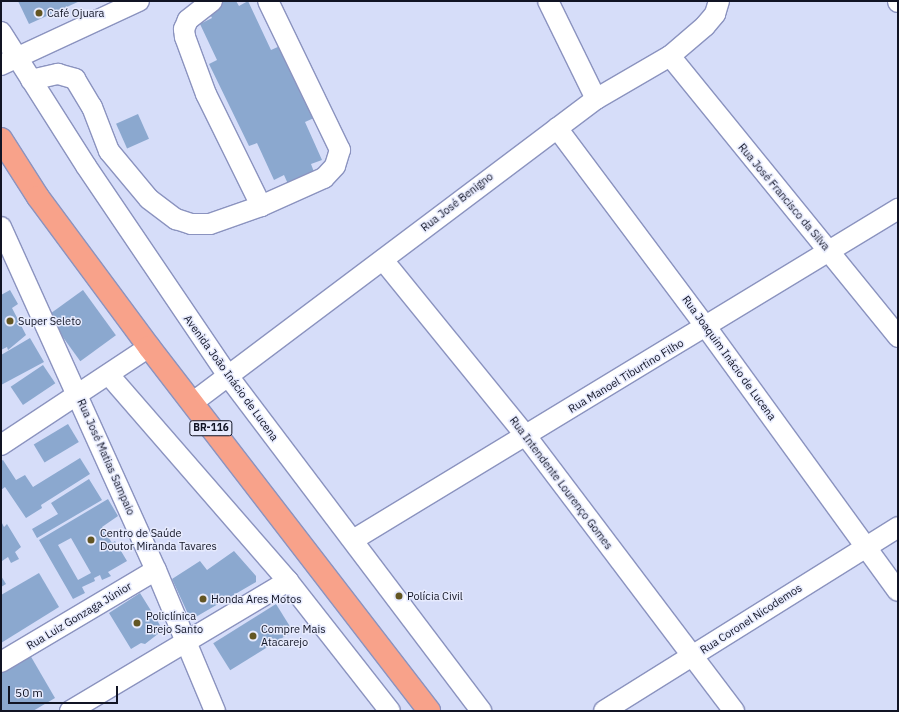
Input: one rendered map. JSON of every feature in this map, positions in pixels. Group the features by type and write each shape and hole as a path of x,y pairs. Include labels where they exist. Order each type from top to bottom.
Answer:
{"highway":[{"name":"BR-116","path":"1,140 38,197 149,347 429,711"}],"street":[{"path":"9,61 139,1"},
{"path":"212,1 188,20 184,28 185,37 206,94 261,206"},
{"path":"31,80 58,74 75,79 92,107 113,157 149,199 176,219 191,224 210,224 261,206 324,178 335,166 340,150 268,1"},
{"path":"548,1 596,99"},
{"name":"Rua José Benigno","path":"192,403 596,99 670,56 705,26 715,14 719,2"},
{"name":"Avenida João Inácio de Lucena","path":"1,32 9,61 31,80 94,179 228,376 481,711"},
{"name":"Rua José Francisco da Silva","path":"670,56 898,337"},
{"name":"Rua Joaquim Inácio de Lucena","path":"557,128 706,327 898,591"},
{"name":"Rua Manoel Tiburtino Filho","path":"353,540 830,252 898,209"},
{"name":"Rua José Matias Sampaio","path":"1,227 156,570 184,641 215,711"},
{"name":"Rua Intendente Lourenço Gomes","path":"383,260 526,436 691,657 734,711"},
{"path":"1,445 109,375 149,347"},
{"path":"109,375 288,581 390,711"},
{"name":"Rua Coronel Nicodemos","path":"604,711 898,527"},
{"name":"Rua Luiz Gonzaga Júnior","path":"1,662 156,570"},
{"path":"70,711 184,641 288,581"}],"building":[{"name":"Café Ojuara","path":"18,1 80,1 29,24"},
{"path":"222,1 236,1 239,6 248,1 271,50 280,46 314,118 305,122 322,160 311,164 314,172 288,184 284,175 274,180 257,143 249,146 209,64 217,60 200,24 212,18 207,8"},
{"path":"138,114 149,139 127,148 116,124"},
{"name":"Super Seleto","path":"10,290 18,304 12,308 26,335 8,350 7,347 1,350 1,295"},
{"path":"83,290 116,335 80,361 47,316"},
{"path":"30,338 44,362 1,385 1,355"},
{"path":"43,365 55,383 23,405 11,387"},
{"path":"68,424 79,442 45,463 34,445"},
{"path":"80,458 90,474 41,505 42,508 26,518 5,487 1,490 1,461 3,460 16,480 25,475 33,487"},
{"path":"89,479 102,500 37,538 32,529 58,514 51,503"},
{"name":"Centro de Saúde Doutor Miranda Tavares","path":"108,499 118,516 102,527 112,543 115,541 127,561 108,572 111,576 102,580 100,575 94,578 95,581 82,587 85,593 73,599 39,540","holes":["71,538 91,573 78,580 58,545"]},
{"path":"1,521 4,527 7,524 21,547 15,552 19,559 11,563 8,557 2,561 1,559"},
{"name":"Honda Ares Motos","path":"234,551 256,576 256,582 194,618 189,616 172,579 200,561 207,570"},
{"path":"39,573 59,607 1,643 1,595"},
{"path":"1,576 6,584 1,587"},
{"name":"Policlínica Brejo Santo","path":"140,593 163,630 145,644 141,643 131,649 109,613"},
{"name":"Compre Mais Atacarejo","path":"276,604 293,631 230,670 213,643"},
{"path":"30,655 55,698 33,711 1,711 1,673"}],"place":[{"name":"Café Ojuara","path":"39,13"},
{"name":"Super Seleto","path":"10,321"},
{"name":"Centro de Saúde Doutor Miranda Tavares","path":"91,540"},
{"name":"Polícia Civil","path":"399,596"},
{"name":"Honda Ares Motos","path":"203,599"},
{"name":"Policlínica Brejo Santo","path":"137,623"},
{"name":"Compre Mais Atacarejo","path":"253,636"}]}
